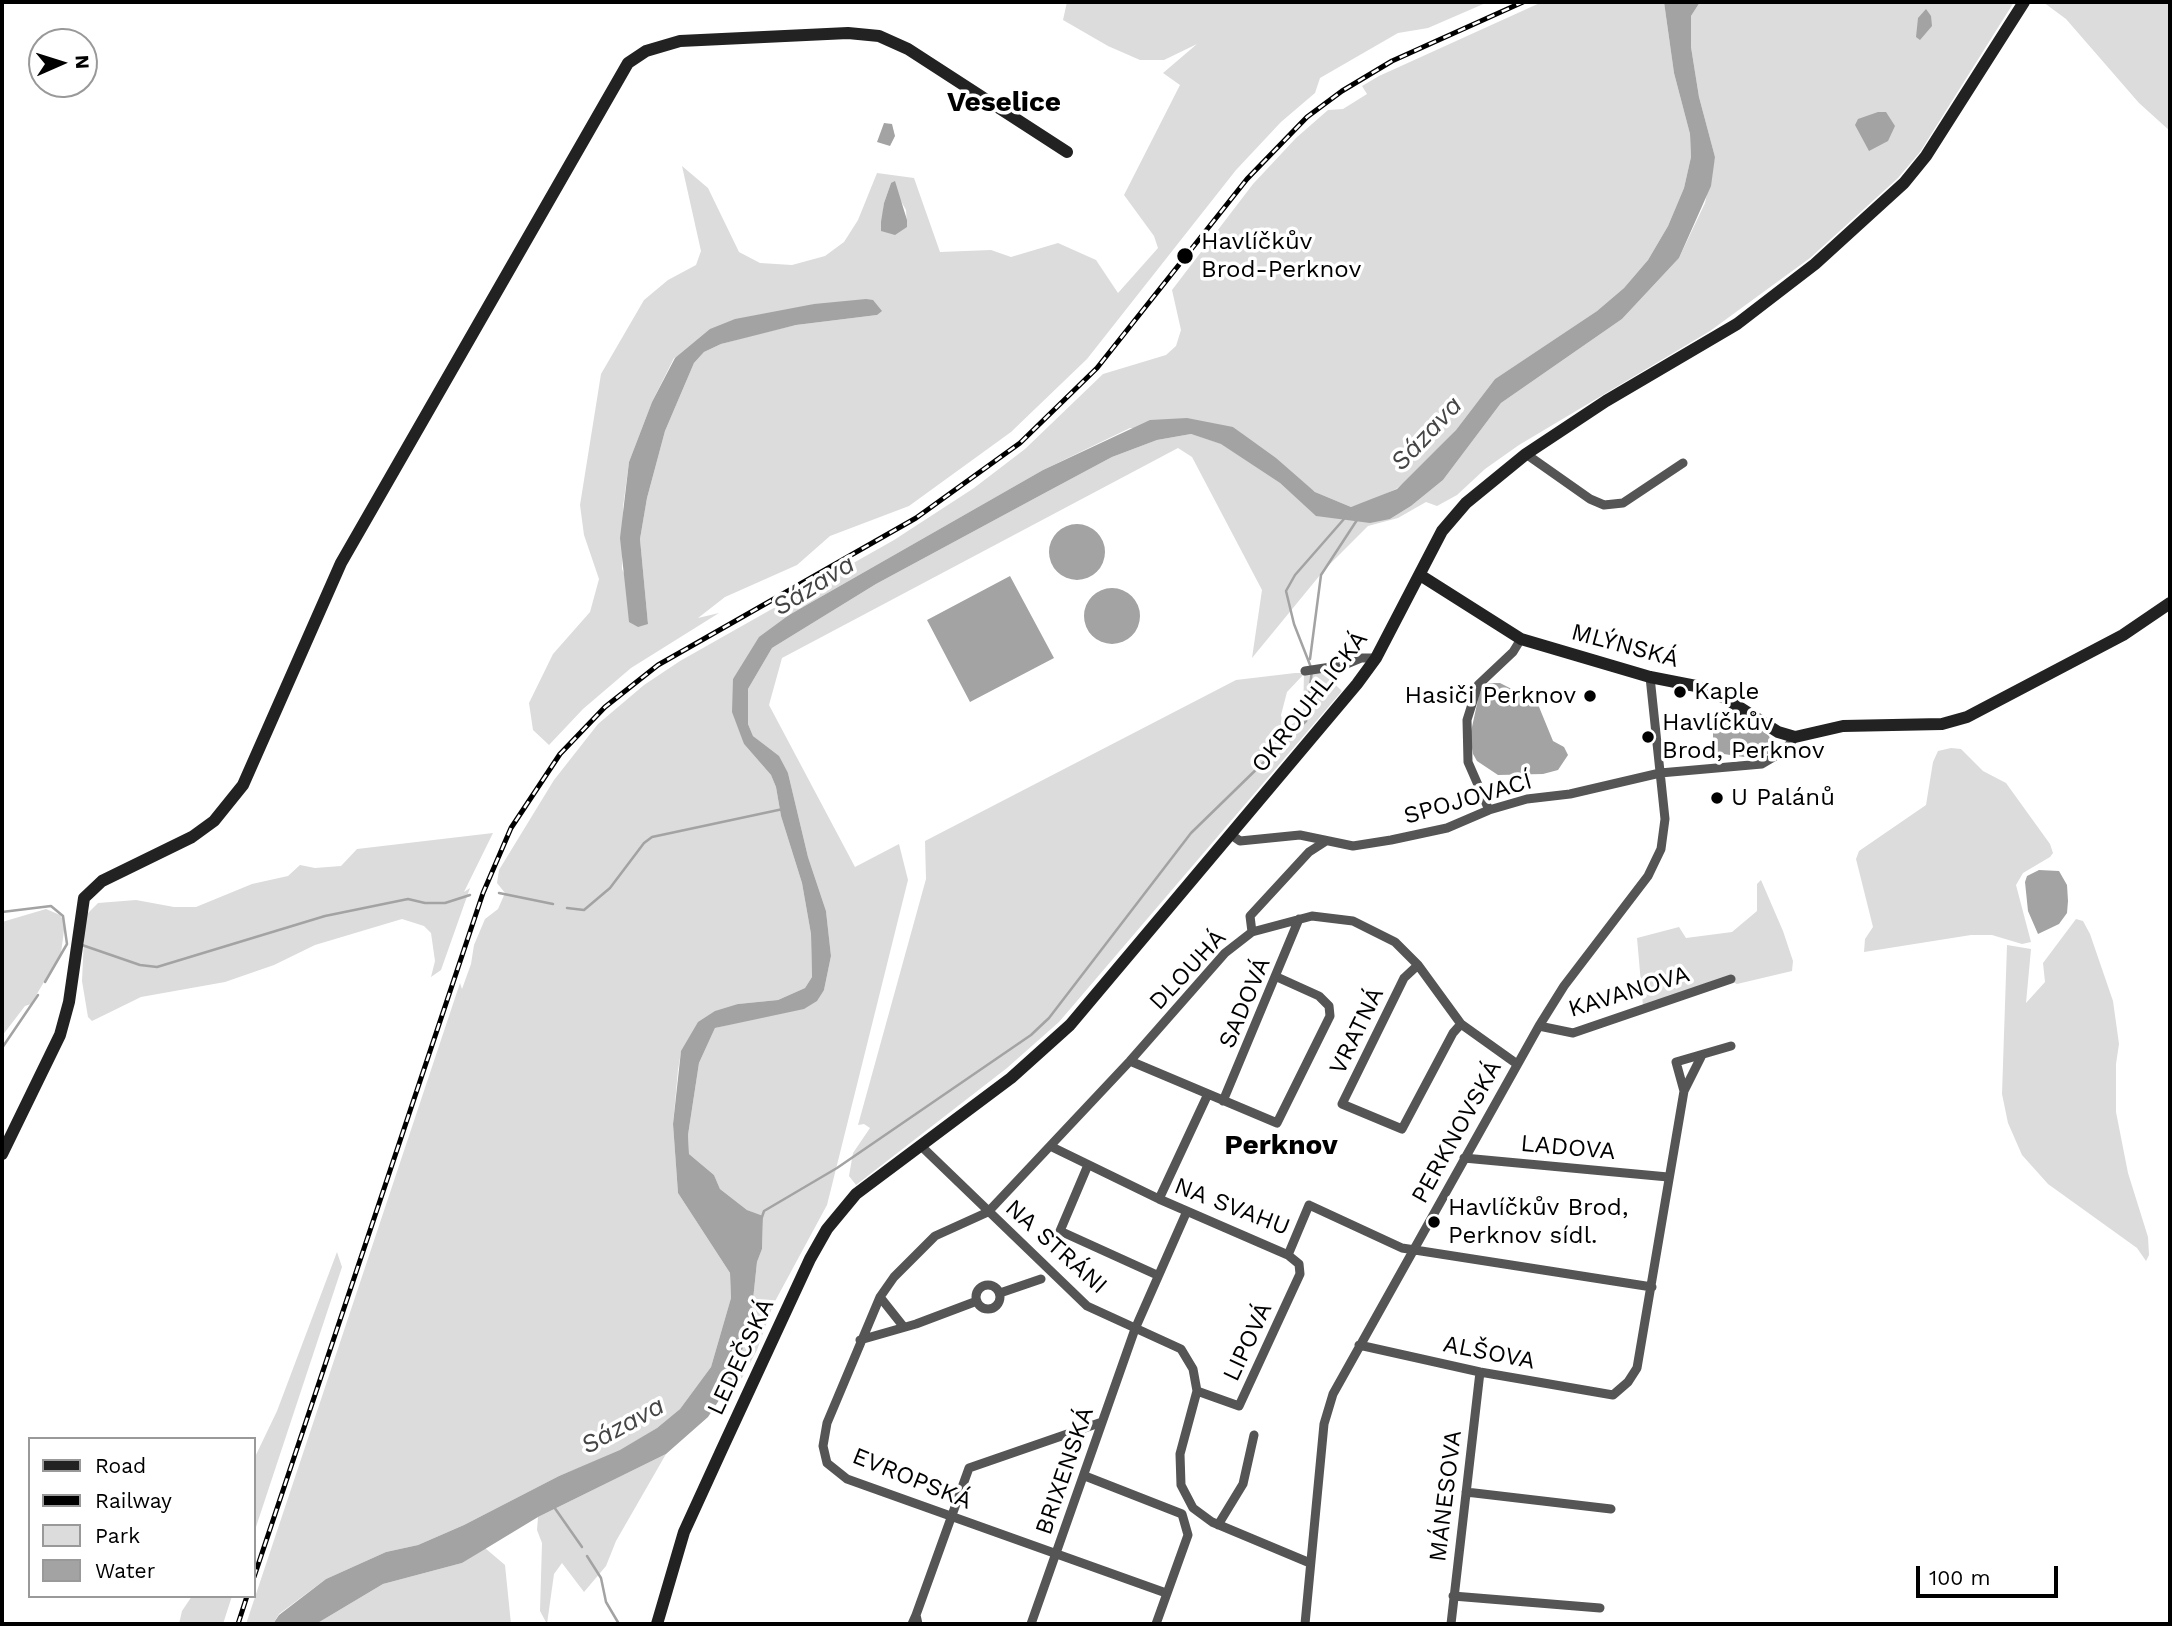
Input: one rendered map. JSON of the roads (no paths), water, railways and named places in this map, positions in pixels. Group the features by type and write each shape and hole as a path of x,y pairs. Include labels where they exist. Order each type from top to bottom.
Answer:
{"street":[{"name":"OKROUHLICKÁ","path":"920,1145 1011,1078 1070,1025 1376,658 1442,531 1466,503 1492,478 1526,454 1615,395 1737,324 1815,264 1904,183 1926,156 2024,2"},
{"path":"2,1154 60,1035 69,1002 84,898 102,881 192,837 214,821 243,785 341,563 628,64 646,51 680,41 848,33 879,36 908,49 1067,152"},
{"path":"1526,454 1590,499 1604,505 1623,503 1683,463"},
{"name":"MLÝNSKÁ","path":"1420,575 1521,639 1650,677 1696,686 1725,698 1777,732 1795,737"},
{"path":"1795,737 1843,726 1942,724 1966,717 2123,635 2170,603"},
{"path":"1489,810 1468,762 1467,720 1478,685 1513,652 1521,639"},
{"path":"1305,671 1361,658 1376,658"},
{"name":"PERKNOVSKÁ","path":"1305,1624 1325,1416 1333,1394 1539,1026 1656,862 1665,829 1650,677"},
{"name":"SPOJOVACÍ","path":"1230,834 1240,841 1300,835 1353,846 1391,840 1447,828 1489,810 1660,773 1762,764 1784,751 1795,737"},
{"path":"1252,932 1250,916 1309,852 1326,841"},
{"name":"DLOUHÁ","path":"988,1212 1130,1061 1225,953 1252,932 1299,919 1326,916 1353,921 1395,942 1418,965 1461,1024 1517,1064"},
{"name":"SADOVÁ","path":"1223,1101 1278,977 1299,919"},
{"name":"VRATNÁ","path":"1418,965 1405,978 1342,1104 1402,1129 1453,1033 1461,1024"},
{"path":"1130,1061 1277,1123 1329,1021 1329,1006 1320,996 1278,977"},
{"name":"KAVANOVA","path":"1539,1026 1573,1033 1731,979"},
{"path":"1684,1091 1676,1062 1731,1046"},
{"path":"1414,1248 1652,1287 1684,1091 1702,1055"},
{"path":"1159,1199 1208,1094"},
{"name":"NA STRÁNI","path":"920,1145 1087,1306 1181,1349 1193,1369 1197,1391"},
{"name":"LEDEČSKÁ","path":"657,1624 684,1532 827,1229 856,1194 920,1145"},
{"name":"NA SVAHU","path":"1051,1146 1159,1199 1288,1255 1309,1205 1402,1248 1414,1248"},
{"name":"LADOVA","path":"1464,1158 1668,1177"},
{"path":"1088,1165 1060,1231 1157,1275"},
{"name":"BRIXENSKÁ","path":"1031,1624 1135,1329 1186,1211"},
{"name":"EVROPSKÁ","path":"988,1212 935,1236 894,1277 880,1297 827,1423 823,1446 827,1463 847,1479 1166,1593"},
{"name":"LIPOVÁ","path":"1197,1391 1239,1406 1300,1274 1299,1264 1288,1255"},
{"path":"1000,1293 1041,1279"},
{"path":"983,1286 991,1286 1000,1293 999,1303 991,1309 981,1307 977,1301 977,1292 983,1286"},
{"name":"ALŠOVA","path":"1359,1345 1480,1372 1613,1395 1628,1382 1637,1368 1652,1287"},
{"path":"880,1297 903,1326"},
{"path":"860,1340 916,1324 977,1301"},
{"name":"MÁNESOVA","path":"1451,1624 1480,1372"},
{"path":"1197,1391 1180,1454 1181,1485 1193,1508 1218,1525 1310,1563"},
{"path":"912,1624 918,1619 969,1468 1102,1422"},
{"path":"1218,1525 1243,1484 1254,1435"},
{"path":"1085,1476 1182,1514 1188,1535 1156,1624"},
{"path":"1466,1492 1611,1508"},
{"path":"1453,1596 1600,1608"}],"water":[{"path":"1664,2 1700,2 1691,16 1691,47 1699,97 1715,157 1711,186 1679,258 1622,319 1501,403 1443,480 1411,506 1390,519 1370,523 1316,516 1280,483 1221,444 1191,434 1157,440 1112,457 876,584 772,648 748,689 748,724 753,736 779,756 788,773 808,857 826,911 831,956 824,990 817,1001 804,1009 715,1028 699,1063 688,1135 689,1154 714,1175 720,1189 747,1210 763,1216 762,1249 757,1262 750,1328 731,1382 708,1417 666,1454 538,1517 462,1563 383,1584 316,1624 273,1624 279,1615 326,1579 386,1552 418,1545 464,1525 559,1476 620,1450 657,1428 680,1409 711,1367 731,1298 730,1273 678,1193 673,1124 681,1051 698,1022 715,1011 738,1004 778,1000 805,988 812,977 811,934 802,883 781,816 776,787 771,775 744,744 732,712 733,679 759,637 789,615 1043,470 1150,420 1187,418 1233,427 1276,458 1315,492 1351,507 1397,489 1456,430 1495,379 1597,311 1624,288 1648,260 1668,226 1684,188 1691,157 1690,134 1674,73"},
{"path":"1926,9 1931,16 1932,26 1920,40 1916,37 1918,18"},
{"path":"1886,112 1895,126 1888,141 1869,151 1855,125 1858,119"},
{"path":"884,123 892,124 895,136 890,146 877,142"},
{"path":"895,181 907,227 895,235 881,231 881,222 884,203 891,183"},
{"path":"873,300 882,311 877,315 796,325 721,344 704,352 694,363 665,431 647,498 640,539 648,624 638,627 629,622 620,538 629,462 652,402 675,358 710,329 735,319 814,304"},
{"path":"1077,524 1088,526 1097,532 1103,541 1103,563 1097,572 1088,578 1077,580 1066,578 1057,572 1051,563 1049,552 1051,541 1057,532 1066,526"},
{"path":"1010,576 1054,658 970,702 927,620"},
{"path":"1112,588 1123,590 1132,596 1138,605 1138,627 1132,636 1123,642 1112,644 1101,642 1092,636 1086,627 1084,616 1086,605 1092,596 1101,590"},
{"path":"1500,683 1537,702 1553,741 1564,747 1568,755 1558,770 1543,774 1498,775 1477,761 1470,736 1479,695 1484,685"},
{"path":"1733,709 1769,736 1772,744 1768,754 1744,757 1717,753 1713,747 1713,728"},
{"path":"2039,870 2059,871 2067,885 2068,901 2067,913 2059,924 2038,934 2028,911 2025,882 2027,876"}],"waterway":[{"path":"762,1217 764,1211 837,1168 1031,1035 1049,1018 1191,833 1306,721 1312,670 1294,624 1286,591 1295,575 1344,519"},
{"path":"1310,659 1321,575 1357,520"},
{"path":"567,908 584,910 610,888 644,843 652,837 783,809"},
{"path":"499,893 553,904"},
{"path":"82,945 140,965 157,967 325,916 408,899 425,903 445,903 470,895"},
{"path":"2,912 51,906 63,916 67,944 45,982"},
{"path":"2,1048 38,995"},
{"path":"554,1507 582,1547"},
{"path":"587,1556 601,1578 606,1602 619,1624"}],"railway":[{"path":"256,1571 483,893 511,828 560,754 605,707 658,665 916,518 1020,443 1097,368 1247,179 1307,117 1342,91 1392,61 1523,2"},
{"path":"238,1624 246,1598"}],"place":[{"name":"Havlíčkův Brod-Perknov","path":"1185,256"},
{"name":"Kaple","path":"1680,692"},
{"name":"Hasiči Perknov","path":"1590,696"},
{"name":"Havlíčkův Brod, Perknov","path":"1648,737"},
{"name":"U Palánů","path":"1717,798"},
{"name":"Havlíčkův Brod, Perknov sídl.","path":"1434,1222"}],"district":[{"name":"Veselice","path":"1004,103"},
{"name":"Perknov","path":"1281,1146"}],"water label":[{"name":"Sázava","path":"1427,434"},
{"name":"Sázava","path":"814,586"},
{"name":"Sázava","path":"623,1426"}]}
